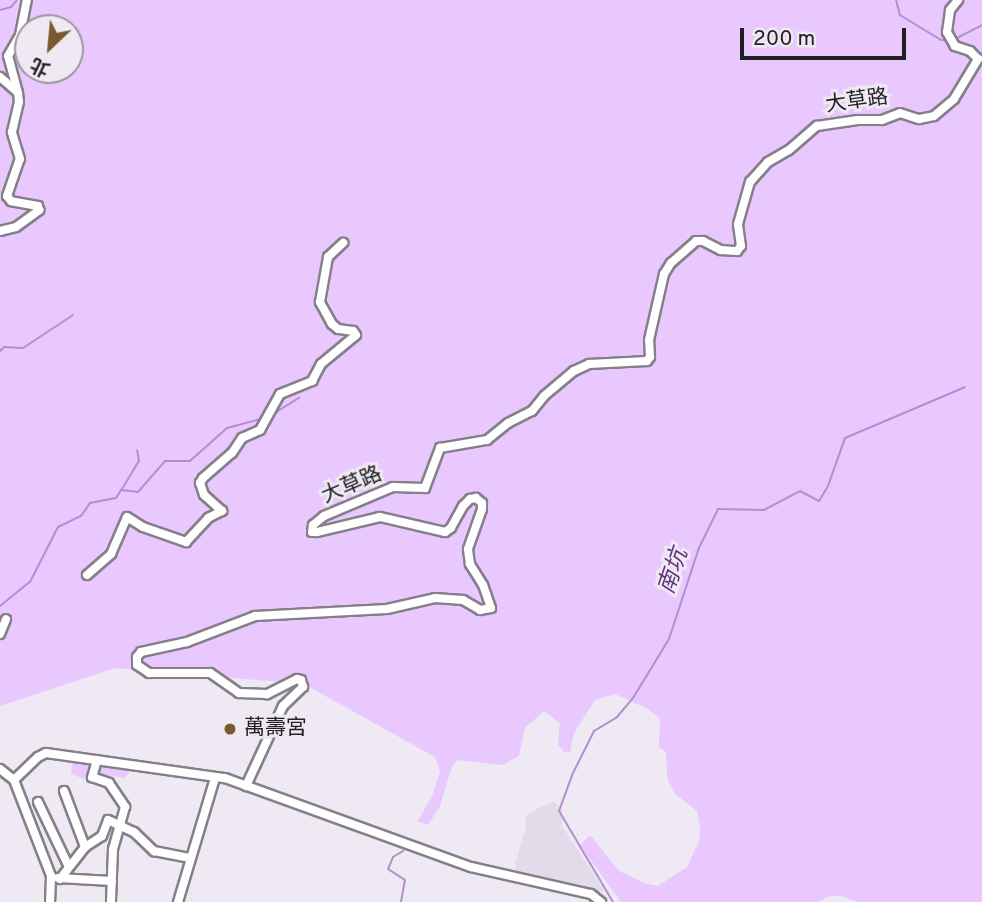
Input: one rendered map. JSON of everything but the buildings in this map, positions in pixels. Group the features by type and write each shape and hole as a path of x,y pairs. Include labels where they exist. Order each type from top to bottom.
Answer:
{"street":[{"path":"0,231 16,228 39,210 38,206 11,201 7,196 20,159 12,132 19,102 18,93 8,56 20,35 27,0"},
{"name":"大草路","path":"246,786 283,706 303,687 301,680 296,679 267,694 239,693 210,673 149,673 137,665 136,657 141,652 187,642 255,616 387,609 435,598 463,600 480,610 491,608 483,585 470,564 468,549 482,509 482,503 476,498 470,499 463,506 451,528 445,532 380,517 317,533 312,532 313,525 324,516 393,487 425,488 429,484 433,460 440,448 487,440 508,423 532,411 544,396 574,371 601,362 647,361 650,357 649,340 664,274 671,263 696,242 703,242 721,250 737,251 741,246 740,215 757,172 817,126 858,120 882,120 900,113 919,119 934,116 954,99 978,59 951,39 948,18 953,3 958,0"},
{"path":"0,77 18,93"},
{"path":"87,575 111,554 127,517 143,527 186,542 190,541 208,518 222,511 204,495 200,483 203,478 232,453 242,438 260,430 280,394 312,381 321,364 356,335 353,331 338,329 331,324 320,302 328,257 343,243"},
{"path":"0,634 6,619"},
{"path":"15,780 38,757 46,753 215,778 246,786 471,867 591,894 601,902"},
{"path":"97,760 92,777 109,783 125,807 113,849 111,902"},
{"path":"0,769 15,780 55,878"},
{"path":"178,902 215,778"},
{"path":"64,791 85,847"},
{"path":"38,802 68,865"},
{"path":"50,902 55,878 85,847 103,836 108,820 134,832 154,851 190,858"},
{"path":"55,878 112,881"}],"shaded area":[{"path":"0,0 982,0 982,902 856,902 843,896 831,896 817,902 621,902 580,845 590,835 619,871 658,886 687,867 699,841 700,826 697,811 674,793 667,777 666,752 659,747 660,718 646,708 615,694 595,700 574,733 570,752 564,752 558,744 560,723 544,711 525,728 519,756 502,765 458,760 452,766 440,806 428,825 418,821 433,794 440,771 435,757 304,684 115,668 0,706"},
{"path":"73,758 133,766 125,778 95,773 93,782 71,774"},
{"path":"554,802 562,810 562,826 604,890 597,893 517,875 515,864 526,827 525,817"}],"waterway":[{"path":"0,10 11,7 17,0"},
{"path":"896,0 900,15 941,40 946,40"},
{"path":"955,39 982,25"},
{"path":"0,351 4,347 23,348 73,315"},
{"name":"南坑","path":"613,902 559,811 573,773 594,731 617,717 633,698 669,639 699,548 718,509 764,510 800,491 819,501 828,486 845,438 965,387"},
{"path":"273,414 299,398"},
{"path":"0,606 30,582 58,527 81,516 90,503 116,498 121,490 138,492 165,461 190,461 227,428 261,419"},
{"path":"122,489 139,461 137,450"},
{"path":"401,902 405,880 388,869 393,857 403,851"}],"place":[{"name":"萬壽宮","path":"230,729"}]}
